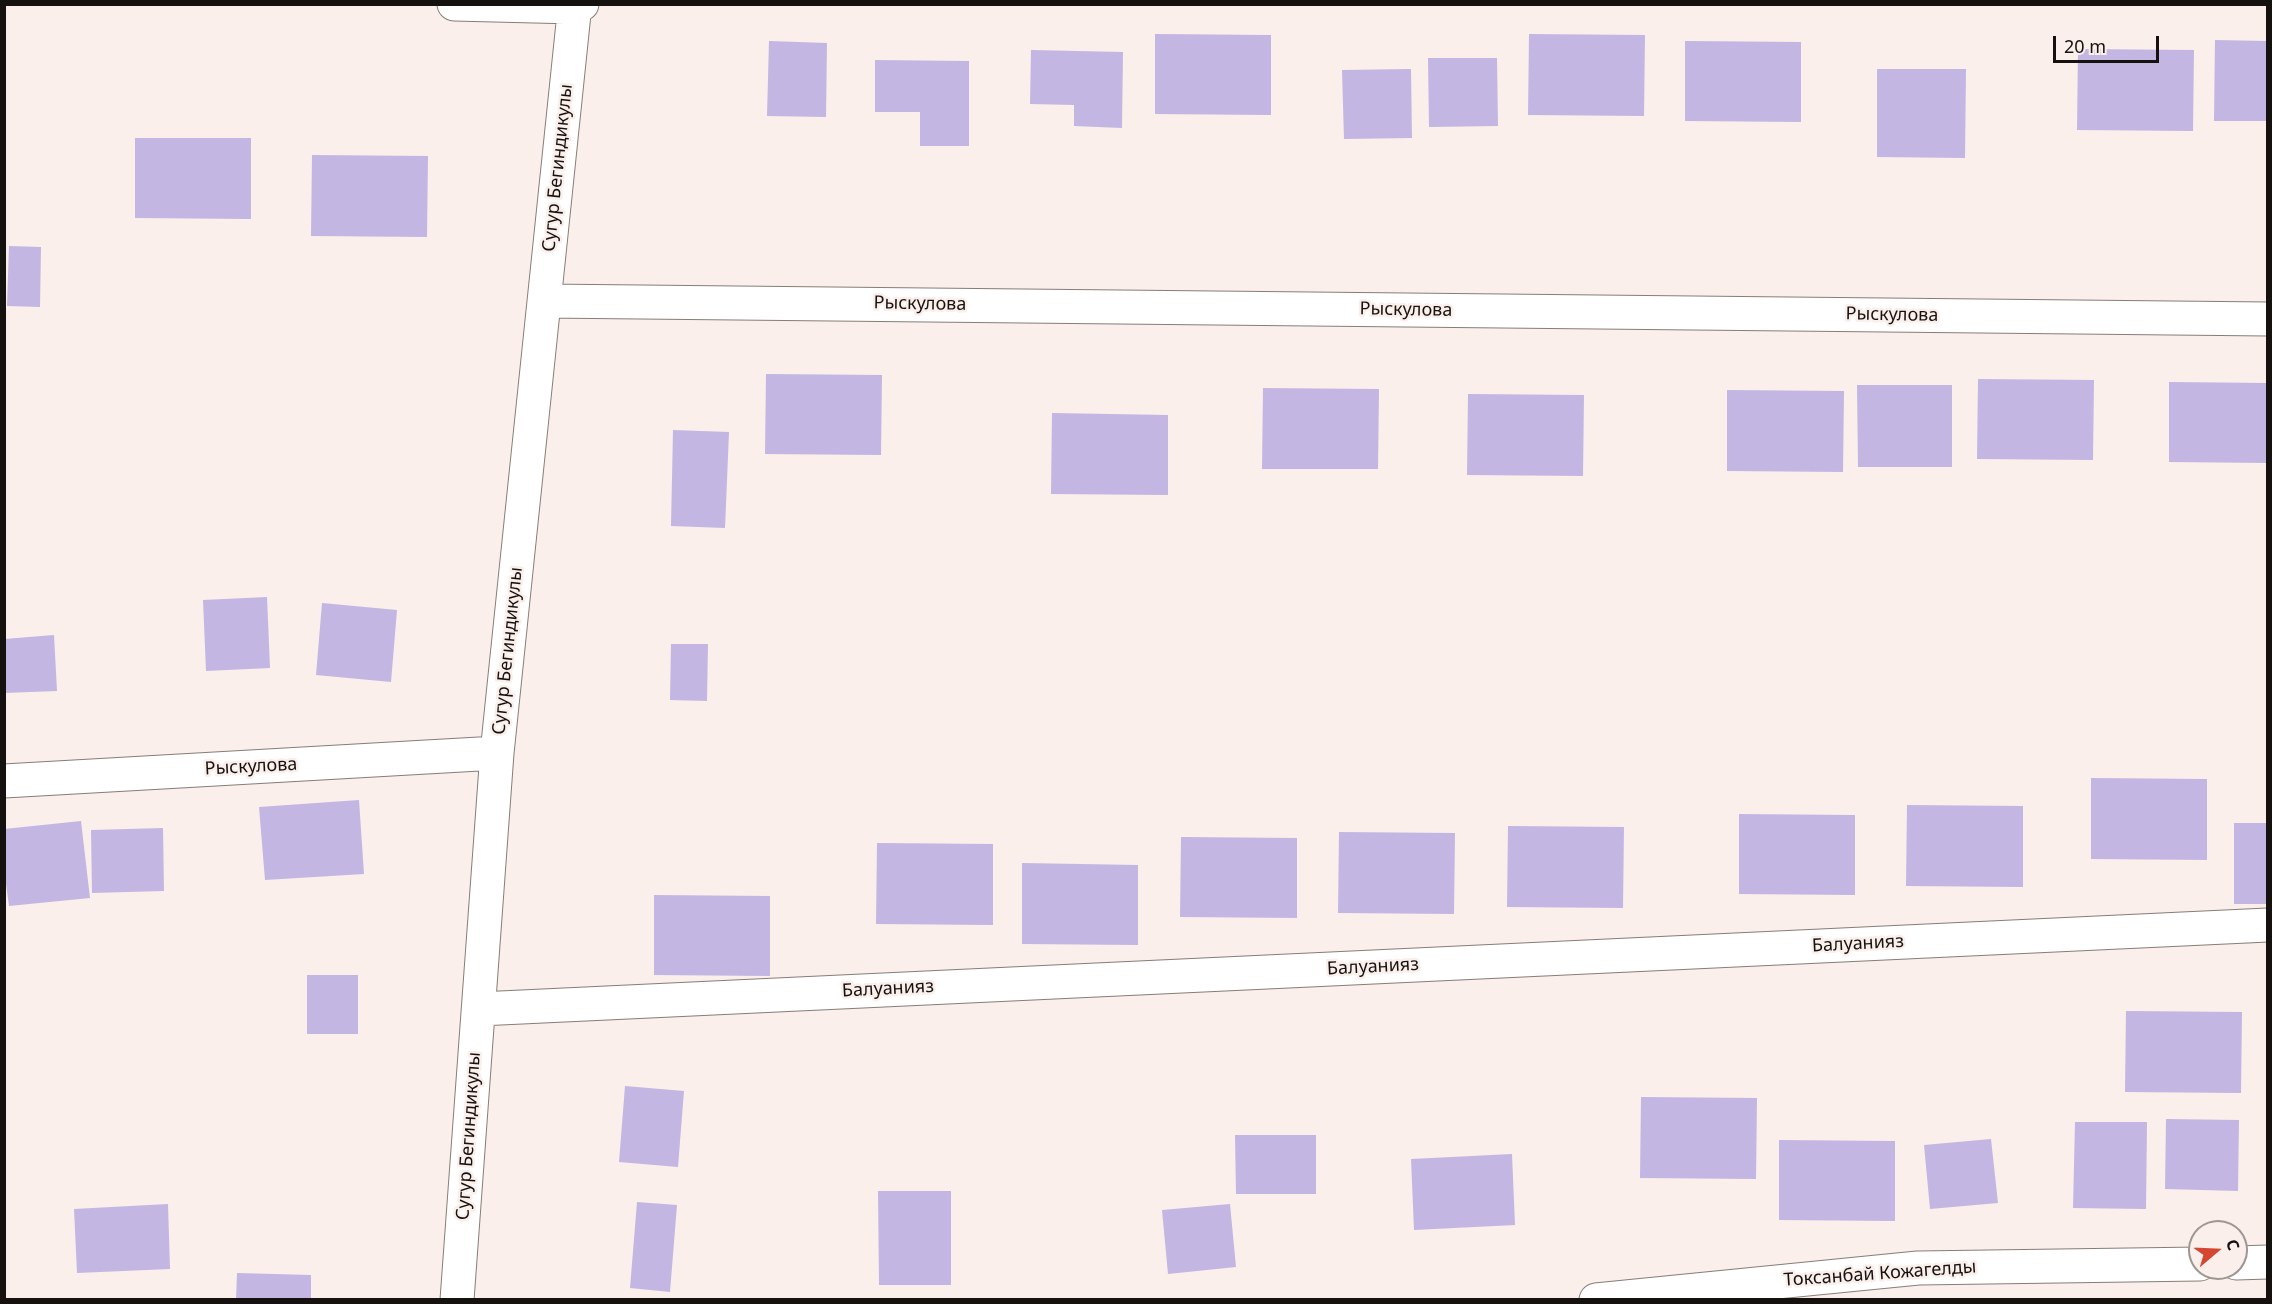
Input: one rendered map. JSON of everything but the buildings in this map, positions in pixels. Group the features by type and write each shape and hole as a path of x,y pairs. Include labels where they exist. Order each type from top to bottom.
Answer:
{"street":[{"path":"454,4 577,5"},
{"name":"Сугур Бегиндикулы","path":"458,1299 497,753 577,5"},
{"name":"Рыскулова","path":"544,300 2268,319"},
{"name":"Рыскулова","path":"4,782 497,753"},
{"name":"Балуанияз","path":"478,1009 2268,925"},
{"path":"2248,1263 2268,1262"},
{"name":"Токсанбай Кожагелды","path":"1596,1299 1918,1268 2188,1264"}]}
